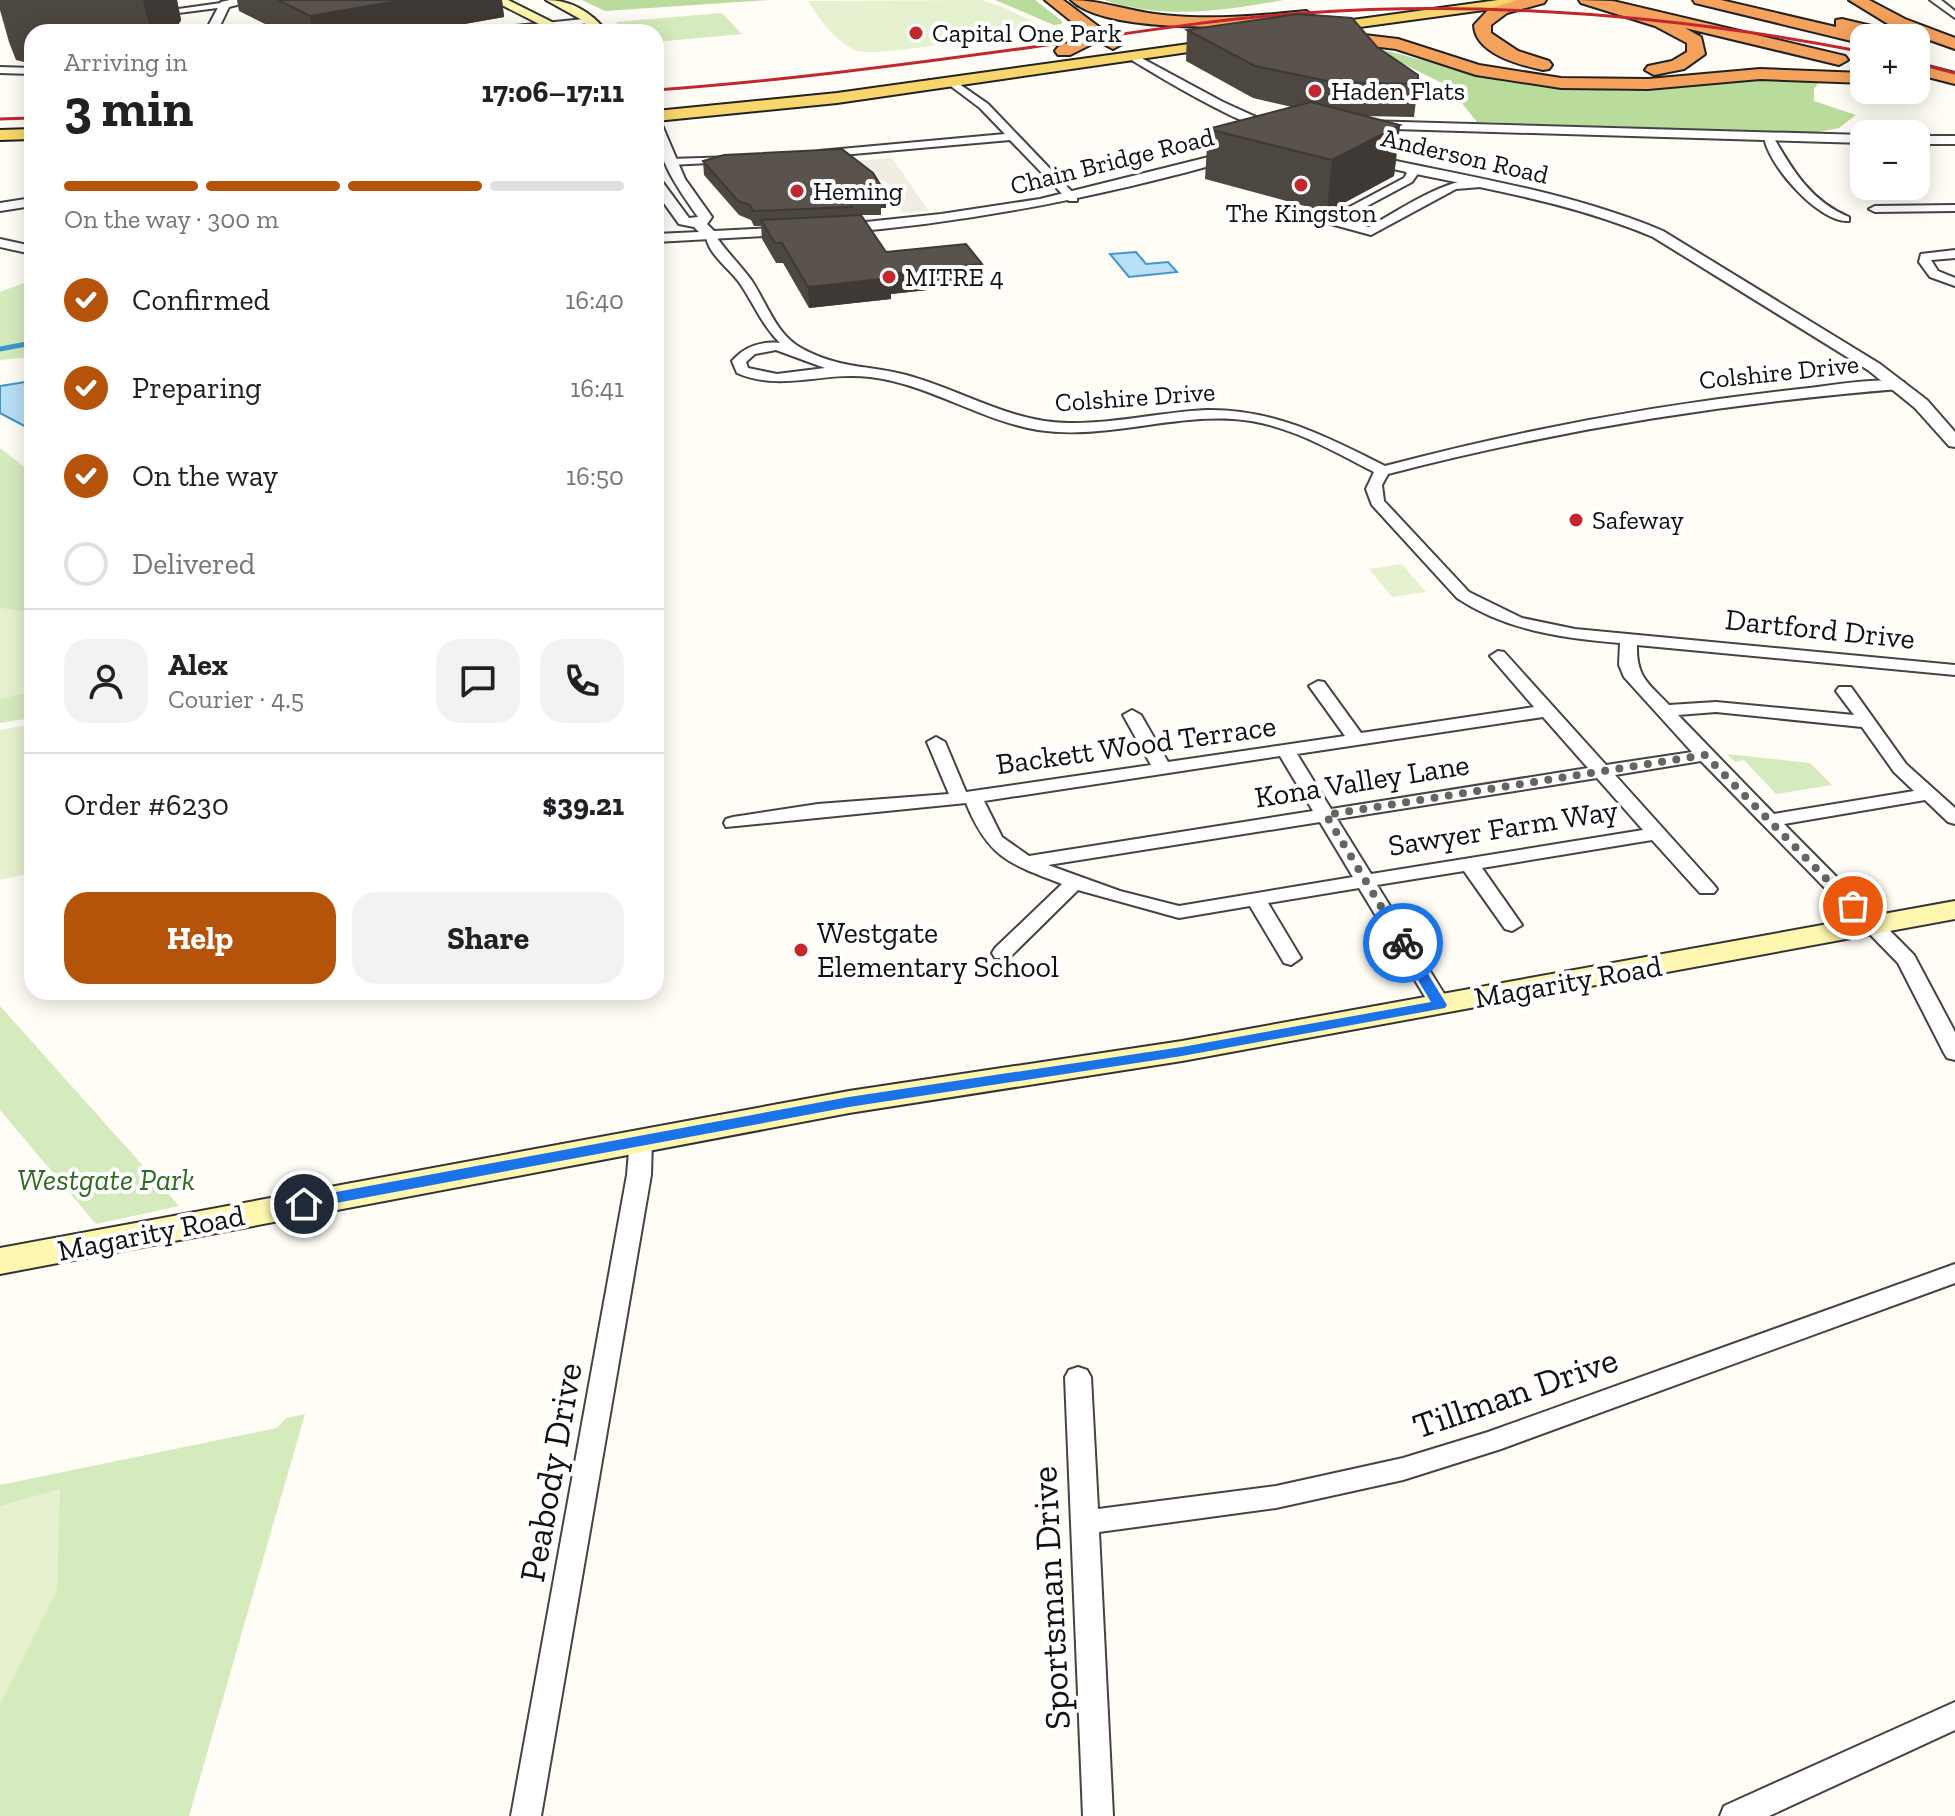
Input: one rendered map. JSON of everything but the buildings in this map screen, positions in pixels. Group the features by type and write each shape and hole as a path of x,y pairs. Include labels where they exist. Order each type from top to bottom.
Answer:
{"highway":[{"path":"1053,0 1113,44"},
{"path":"1079,0 1127,14 1185,21 1261,20 1343,13"},
{"path":"1538,0 1488,17 1483,28 1489,42 1506,53 1528,61 1592,72 1663,68 1678,65 1696,54 1695,41 1683,32 1600,3"},
{"path":"1701,0 1850,36"},
{"path":"1747,0 1850,26"},
{"path":"1857,0 1899,23 1955,44"},
{"path":"1641,1 1850,51"},
{"path":"1600,3 1850,63"},
{"path":"1064,51 1091,39 1089,27"},
{"path":"1276,35 1377,40 1413,47 1476,70 1561,83 1648,84 1760,74 1850,77"},
{"path":"1930,46 1955,53"},
{"path":"1930,56 1955,63"},
{"path":"1930,72 1955,79"},
{"path":"1930,83 1955,90"},
{"path":"1930,87 1955,90"}],"main road":[{"path":"498,0 552,24"},
{"path":"552,0 587,24"},
{"path":"664,101 824,84 1449,0"},
{"path":"1276,35 1528,0"},
{"path":"576,22 582,24"},
{"path":"664,115 837,98 1239,41"},
{"path":"1113,44 1141,55"},
{"path":"0,129 24,130"},
{"path":"0,135 24,132"},
{"path":"0,142 24,141"},
{"name":"Magarity Road","path":"0,1261 641,1139 849,1102 1182,1051 1877,927 1955,910"}],"street":[{"path":"141,14 252,0"},
{"path":"1935,0 1955,15"},
{"path":"215,24 225,4"},
{"path":"552,24 576,22"},
{"path":"1141,55 1219,105 1289,136"},
{"path":"0,70 24,71"},
{"path":"952,82 984,106 1073,199"},
{"path":"1349,127 1493,127 1850,139"},
{"path":"808,155 1014,136"},
{"path":"1768,137 1780,162 1803,190 1829,214 1845,219"},
{"path":"1930,140 1955,140"},
{"name":"Colshire Drive","path":"664,148 678,179 705,217 699,224"},
{"name":"Chain Bridge Road","path":"664,238 818,230 964,218 1073,199 1253,150"},
{"name":"Anderson Road","path":"1568,203 1544,190 1352,150 1407,168 1568,203 1625,220 1667,238 1899,385 1955,442"},
{"path":"669,162 750,158"},
{"path":"1407,168 1413,172 1408,180 1331,221 1371,231 1453,186 1481,184"},
{"name":"Colshire Drive","path":"664,194 684,221 699,224 710,236 724,258 746,282 769,325 793,348 840,370"},
{"path":"0,207 24,203"},
{"path":"1875,209 1955,208"},
{"path":"0,243 24,248"},
{"path":"1955,254 1925,257 1934,274 1955,282"},
{"name":"Colshire Drive","path":"769,325 758,350 739,361 742,370 768,378 840,370 909,379 1010,420 1043,427 1094,427 1207,416 1261,418 1302,432 1383,471 1487,442 1625,415 1765,396 1899,385"},
{"path":"758,350 793,348"},
{"path":"799,374 812,368 814,359"},
{"path":"1383,471 1374,483 1373,493 1377,502 1463,595 1480,606 1523,624 1629,639 1628,665 1633,677 1705,755 1907,960 1955,1053"},
{"name":"Dartford Drive","path":"1629,639 1955,670"},
{"path":"1498,656 1707,889"},
{"path":"1318,686 1358,741"},
{"path":"1845,691 1900,768 1955,818"},
{"path":"1664,711 1716,707 1866,722"},
{"name":"Backett Wood Terrace","path":"733,823 818,810 966,798 1545,711"},
{"path":"1132,715 1163,769"},
{"name":"Sawyer Farm Way","path":"936,742 996,845 1075,882 1158,910 1179,912 1257,901 1657,833"},
{"path":"1287,752 1440,1005"},
{"name":"Kona Valley Lane","path":"1028,862 1705,755"},
{"path":"1769,821 1929,794"},
{"path":"1469,864 1512,925"},
{"path":"1002,953 1075,882"},
{"path":"1257,901 1291,958"},
{"name":"Peabody Drive","path":"526,1816 639,1175 641,1139"},
{"name":"Tillman Drive","path":"1085,1522 1276,1497 1403,1469 1492,1441 1955,1273"},
{"name":"Sportsman Drive","path":"1078,1377 1098,1816"},
{"path":"1735,1816 1955,1716"}],"green space":[{"path":"582,0 769,0 605,11"},
{"name":"Capital One Park","path":"981,0 1040,25 944,44 868,52 855,50 840,41 808,1"},
{"path":"995,0 1035,0 1062,24 1054,25"},
{"path":"1104,0 1284,0 1216,10 1171,12"},
{"path":"722,13 742,34 664,41 664,24 616,22"},
{"path":"1384,50 1506,82 1577,89 1634,91 1769,78 1820,81 1814,89 1814,101 1856,115 1839,128 1814,133 1477,122 1448,86 1395,60"},
{"path":"24,283 24,358 0,360 0,292"},
{"path":"0,448 24,467 24,719 0,723"},
{"path":"1402,564 1426,592 1392,597 1369,569"},
{"path":"0,608 24,611 24,694 0,699"},
{"path":"24,726 24,875 0,880 0,730"},
{"path":"1727,754 1810,763 1832,785 1776,794 1744,760 1735,762"},
{"name":"Westgate Park","path":"0,1006 179,1206 96,1224 0,1110"},
{"path":"305,1414 189,1816 0,1816 0,1485 277,1428 286,1418"},
{"path":"60,1489 57,1590 0,1705 0,1506"}],"shaded area":[{"path":"892,158 929,211 901,213 896,188 879,179 871,179 854,161"}],"water":[{"path":"1136,252 1146,264 1168,262 1177,272 1129,277 1110,254"},
{"path":"24,382 24,426 0,413 0,386"}],"waterway":[{"path":"0,349 24,344"}],"railway":[{"path":"664,89 888,66 1235,19 1375,9 1586,14 1725,29 1850,49"},
{"path":"1930,67 1955,73"},
{"path":"0,119 24,118"}],"way so far":[{"path":"1403,943 1326,815 1705,755 1853,906"}],"place":[{"name":"Capital One Park","path":"916,33"},
{"name":"Haden Flats","path":"1315,91"},
{"name":"The Kingston","path":"1301,185"},
{"name":"Heming","path":"797,191"},
{"name":"MITRE 4","path":"889,277"},
{"name":"Safeway","path":"1576,520"},
{"name":"Westgate Elementary School","path":"801,950"}],"route":[{"path":"304,1204 849,1102 1182,1051 1440,1005 1403,943"}]}
